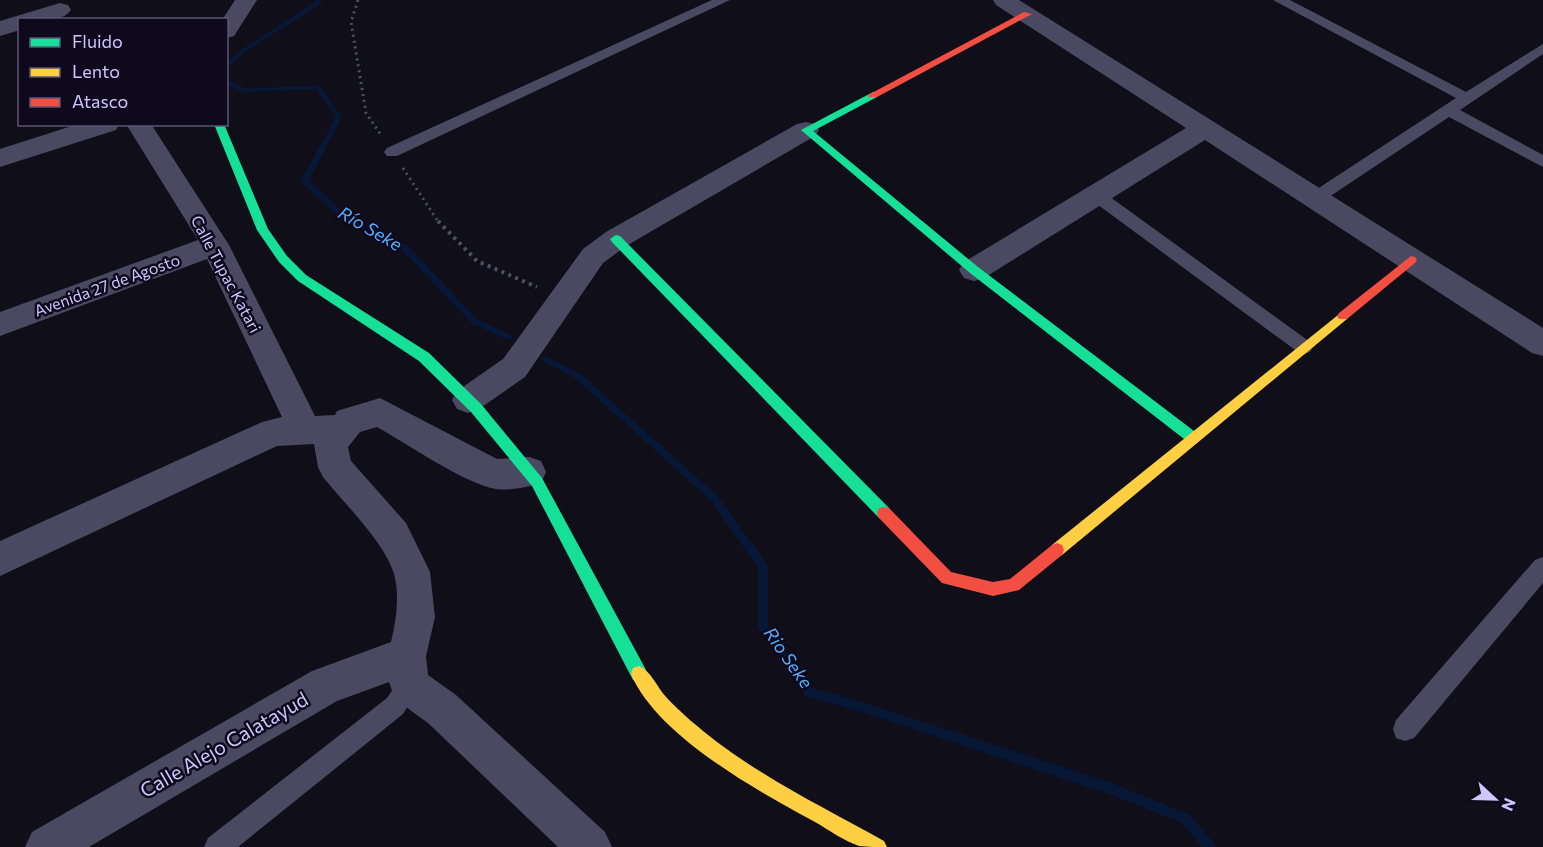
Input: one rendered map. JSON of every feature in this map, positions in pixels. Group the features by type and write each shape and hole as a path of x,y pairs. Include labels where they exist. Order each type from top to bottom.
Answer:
{"street":[{"path":"228,28 246,0"},
{"path":"1004,0 1543,344"},
{"path":"35,18 60,10"},
{"path":"468,400 514,368 594,256 616,239 806,130 1027,14"},
{"path":"0,28 18,23"},
{"path":"0,158 101,126"},
{"name":"Calle Tupac Katari","path":"139,126 215,245 305,430"},
{"path":"220,126 263,230 283,259 302,278 424,357 468,400 537,482 642,680 674,718 707,746 878,847"},
{"path":"974,270 1203,129"},
{"path":"806,130 974,270 1193,438"},
{"path":"616,239 947,578 993,589 1014,585 1411,260"},
{"name":"Avenida 27 de Agosto","path":"0,324 215,245"},
{"path":"529,472 496,474 476,466 380,412 349,421 331,444 335,467 393,535 412,572 416,617 408,670 442,709 590,847"},
{"path":"0,560 274,432 343,428"},
{"name":"Calle Alejo Calatayud","path":"47,847 326,685 408,670"}],"lane":[{"path":"392,152 699,4 723,0"},
{"path":"1280,0 1467,98"},
{"path":"1314,199 1542,49"},
{"path":"1449,110 1543,162"},
{"path":"1096,195 1304,347"},
{"path":"1405,729 1543,567"},
{"path":"218,847 395,706 408,670"}],"path":[{"path":"358,0 351,22 366,113 440,223 477,261 563,297"}],"waterway":[{"name":"Río Seke","path":"228,66 243,51 317,4 319,0"},
{"name":"Río Seke","path":"228,83 243,90 318,87 339,117 305,180 343,217 404,247 474,321 508,337"},
{"name":"Rio Seke","path":"546,359 579,377 714,498 763,567 763,627 809,692 866,708 1112,789 1186,819 1210,847"}],"traffic: fast":[{"path":"873,95 806,130 974,270 1193,438"},
{"path":"220,126 263,230 283,259 302,278 424,357 476,408 537,482 639,674"},
{"path":"616,239 884,513"}],"traffic: slow":[{"path":"1057,550 1343,316"},
{"path":"639,674 658,700 683,726 713,750 781,793 878,847"}],"traffic: jam":[{"path":"873,95 1027,14"},
{"path":"1343,316 1411,260"},
{"path":"884,513 947,578 993,589 1014,585 1057,550"}]}
